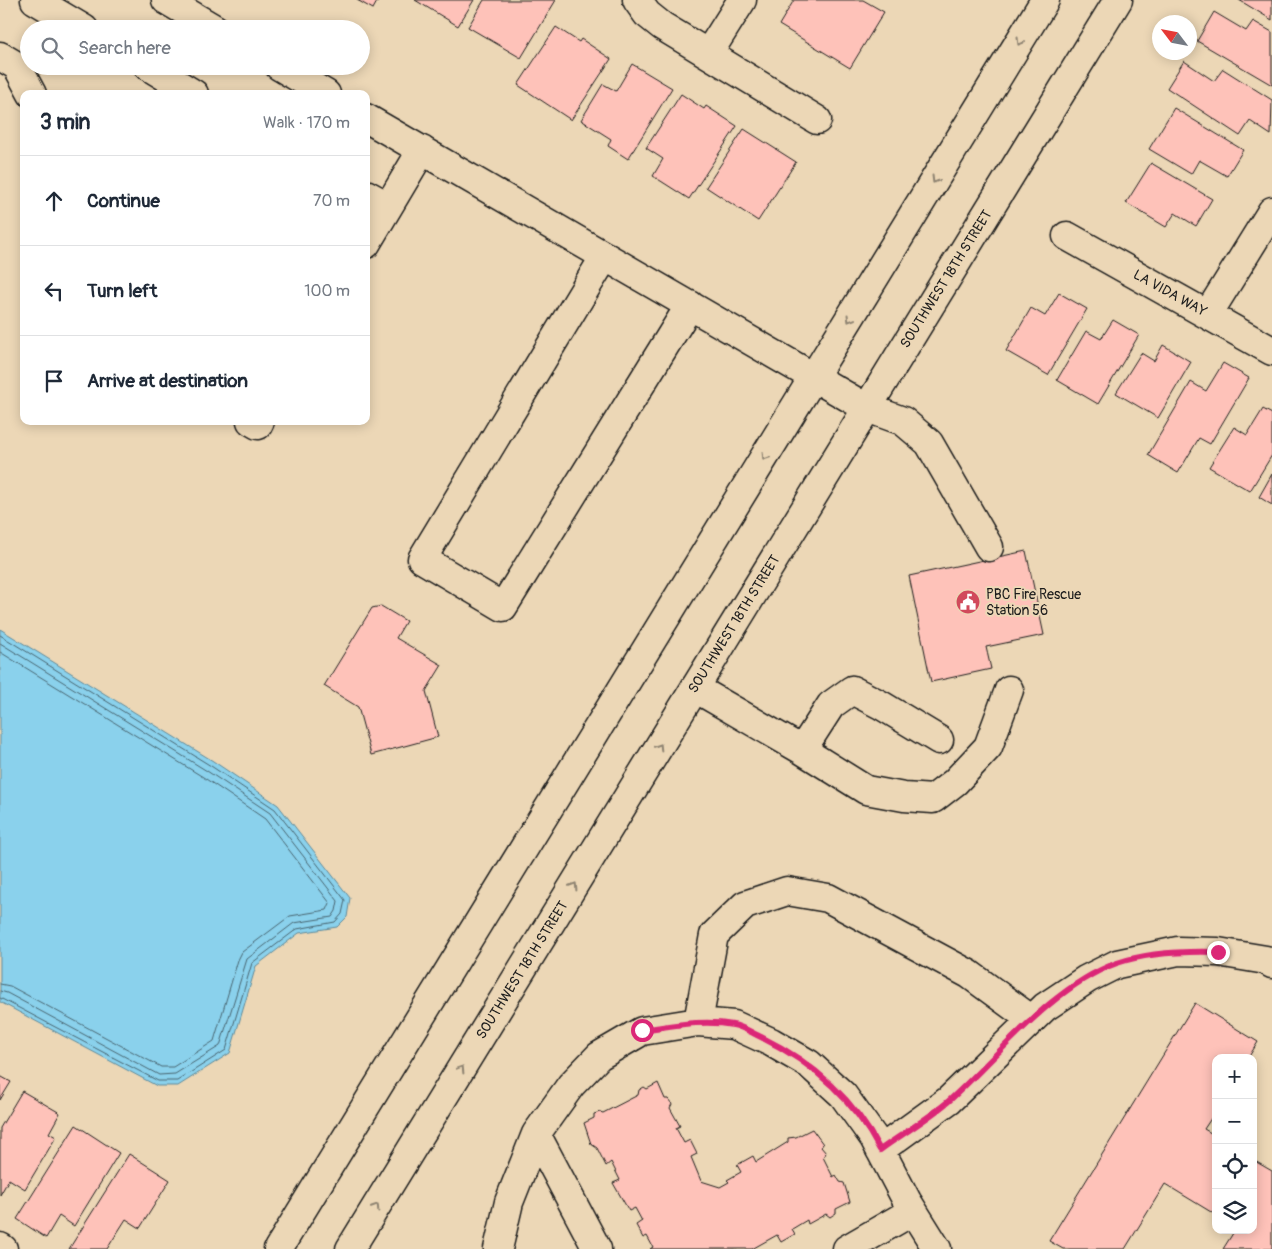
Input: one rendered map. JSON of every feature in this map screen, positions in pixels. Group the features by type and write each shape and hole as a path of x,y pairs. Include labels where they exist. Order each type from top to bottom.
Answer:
{"main road":[{"path":"35,0 69,20"},
{"path":"166,0 200,20"},
{"path":"637,0 647,14 662,26 817,120"},
{"path":"708,54 742,0"},
{"path":"278,1249 1045,0"},
{"name":"SOUTHWEST 18TH STREET","path":"350,1249 1118,0"},
{"path":"0,56 17,66 20,72"},
{"path":"22,75 30,90"},
{"path":"163,75 187,90"},
{"path":"294,75 319,90"},
{"path":"370,120 867,408 902,421 929,443 989,547"},
{"path":"370,228 377,200 422,150"},
{"path":"1208,314 1272,211"},
{"name":"LA VIDA WAY","path":"1068,236 1272,350"},
{"path":"605,256 422,560 503,607 690,306"},
{"path":"695,688 802,750 866,790 904,797 933,799 955,782 988,747 1010,690"},
{"path":"802,750 831,705 852,690 939,740"},
{"path":"698,1022 714,935 745,905 787,890 828,898 969,974 1032,1020"},
{"path":"880,1150 949,1100 1045,1007 1087,979 1117,964 1178,951 1218,952 1266,960 1272,964"},
{"path":"498,1249 509,1202 536,1134 571,1085 599,1056 642,1030 698,1022 734,1025 771,1042 809,1064 843,1095 880,1150 938,1249"},
{"path":"536,1134 597,1249"},
{"path":"847,1249 914,1211"}],"water":[{"path":"0,629 213,761 278,805 350,898 347,917 337,927 299,933 256,966 230,1053 178,1086 157,1086 0,1002"}],"building":[{"path":"357,0 378,0 373,9"},
{"path":"415,0 474,0 458,26"},
{"path":"484,0 556,0 521,58 468,27"},
{"path":"794,0 863,0 884,12 850,68 779,25"},
{"path":"1239,0 1272,0 1272,20"},
{"path":"1214,12 1246,31 1253,21 1272,32 1272,85 1197,41"},
{"path":"556,27 579,42 581,39 611,59 571,120 518,85"},
{"path":"1184,61 1214,81 1223,69 1272,100 1271,135 1250,121 1240,136 1167,88"},
{"path":"632,64 672,88 628,159 608,146 611,139 581,120 603,84 616,91"},
{"path":"681,94 704,109 706,106 737,126 689,199 653,176 663,159 646,148"},
{"path":"1174,108 1243,150 1227,176 1199,160 1191,174 1149,149"},
{"path":"744,129 796,162 758,221 706,187"},
{"path":"1151,163 1212,199 1196,226 1175,213 1166,227 1126,203"},
{"path":"1059,293 1087,309 1048,375 1006,351 1031,308 1045,316"},
{"path":"1113,320 1139,335 1098,404 1057,380 1086,331 1101,339"},
{"path":"1163,345 1191,362 1158,418 1116,393 1141,353 1154,361"},
{"path":"1223,363 1249,378 1210,444 1199,438 1178,473 1148,455 1191,382 1206,391"},
{"path":"1263,409 1272,414 1272,455 1250,491 1209,467 1234,427 1247,435"},
{"path":"1272,474 1272,505 1259,497"},
{"path":"1026,551 1044,635 986,647 991,669 931,682 909,576"},
{"path":"381,606 406,621 396,638 442,665 426,691 438,737 371,755 358,707 324,686 372,608"},
{"path":"1195,1003 1258,1042 1250,1054 1212,1054 1212,1117 1204,1129 1212,1134 1212,1213 1165,1184 1125,1249 1063,1249 1049,1241"},
{"path":"0,1076 11,1082 0,1100"},
{"path":"658,1083 665,1099 668,1099 672,1104 670,1108 680,1126 676,1128 684,1143 690,1140 697,1154 691,1157 701,1181 720,1187 729,1182 727,1180 741,1172 737,1165 753,1156 756,1162 788,1142 788,1138 796,1137 812,1129 823,1144 821,1147 826,1153 823,1157 833,1177 836,1175 840,1182 844,1183 850,1202 836,1209 836,1213 830,1217 826,1214 808,1224 807,1220 792,1229 795,1234 781,1242 777,1235 752,1249 650,1249 653,1247 647,1236 643,1238 636,1225 642,1221 635,1208 629,1211 613,1183 620,1180 611,1162 606,1166 597,1148 591,1144 584,1123 594,1118 594,1114 603,1113 638,1095 639,1090 644,1087 647,1089"},
{"path":"22,1091 60,1113 49,1133 56,1137 25,1189 9,1179 0,1195 0,1128"},
{"path":"76,1125 119,1153 74,1226 59,1216 46,1238 17,1219"},
{"path":"129,1154 170,1180 140,1228 126,1219 107,1249 69,1249"},
{"path":"1257,1162 1272,1171 1272,1249 1223,1249 1232,1234 1257,1234"}],"place":[{"name":"PBC Fire Rescue Station 56","path":"968,602"}],"route":[{"path":"642,1030 698,1022 734,1025 771,1042 809,1064 843,1095 874,1138 880,1150 949,1100 1045,1007 1087,979 1117,964 1178,951 1218,952"}]}
